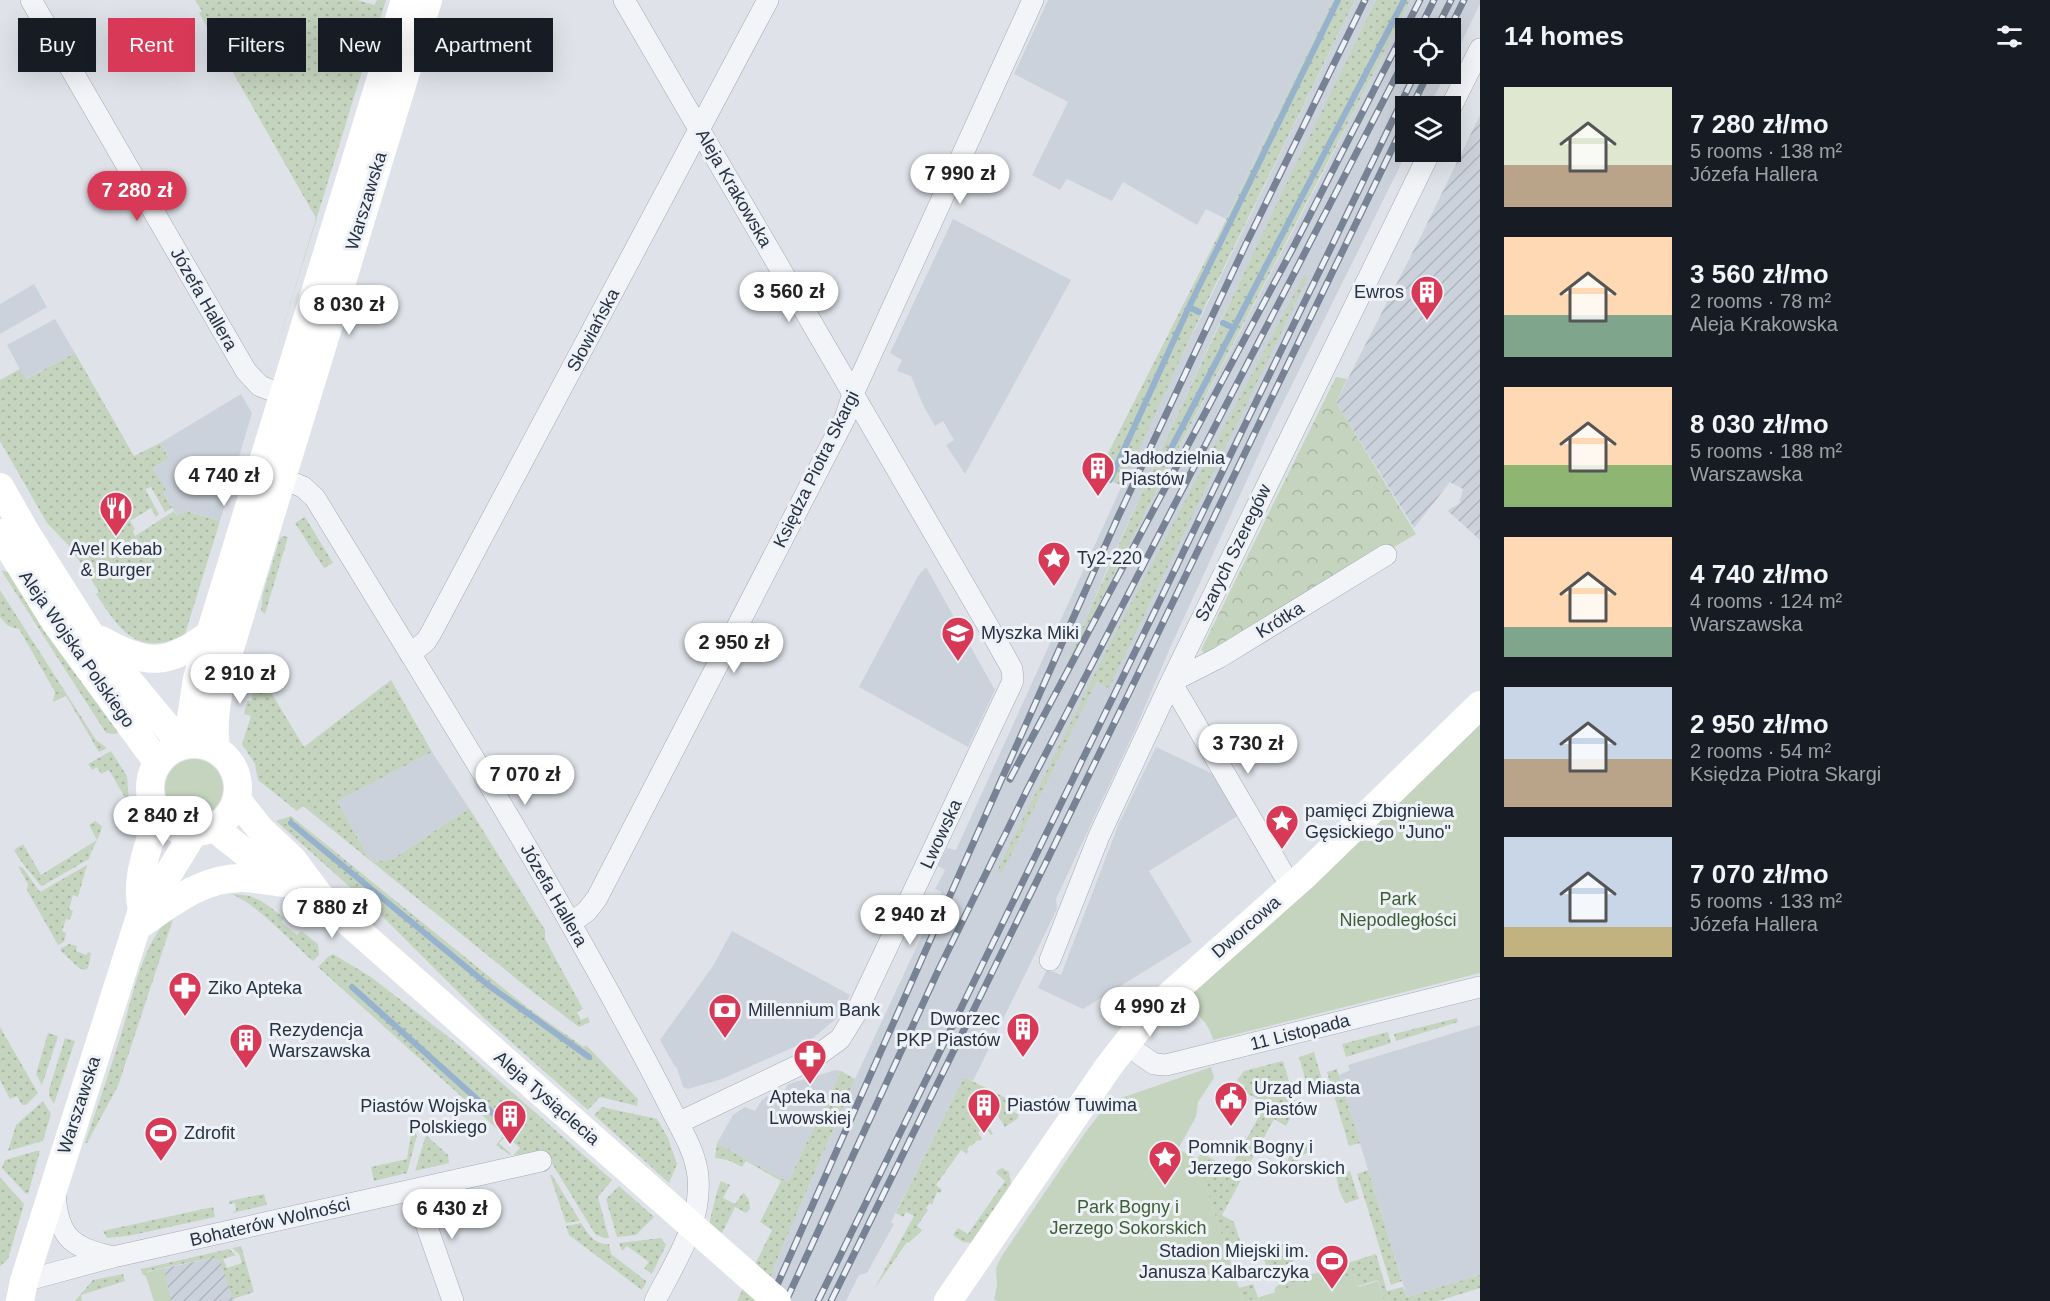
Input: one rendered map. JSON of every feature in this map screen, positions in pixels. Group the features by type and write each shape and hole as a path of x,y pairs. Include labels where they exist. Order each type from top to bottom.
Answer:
{"street":[{"name":"Józefa Hallera","path":"31,0 246,371 260,386 284,395"},
{"name":"Warszawska","path":"185,745 210,634 405,0"},
{"name":"Warszawska","path":"216,749 213,731 215,710 226,660 428,0"},
{"name":"Aleja Krakowska","path":"624,0 988,626"},
{"name":"Słowiańska","path":"410,654 426,641 431,633 768,0"},
{"name":"Księdza Piotra Skargi","path":"571,923 587,911 597,898 845,418 853,394 1033,0"},
{"path":"1456,96 1480,49"},
{"name":"Szarych Szeregów","path":"1050,960 1099,836 1171,682 1425,162"},
{"name":"Józefa Hallera","path":"281,478 303,487 315,498 571,923 678,1123 696,1163 697,1207 691,1228 655,1301"},
{"name":"Aleja Wojska Polskiego","path":"0,487 90,634 185,745"},
{"name":"Aleja Wojska Polskiego","path":"4,547 55,622 158,763"},
{"name":"Krótka","path":"1171,682 1220,657 1386,555"},
{"name":"Lwowska","path":"678,1123 814,1058 840,1039 856,1014 1013,680 1012,669 988,626"},
{"path":"90,634 121,651 150,659 161,659 180,654 210,634"},
{"path":"1171,682 1291,887"},
{"name":"Dworcowa","path":"960,1297 1125,1044 1160,1003 1291,887 1480,705"},
{"path":"185,745 207,745 216,749 230,762 235,771 238,780 237,800 228,816 204,830 174,827 158,813 153,803 150,783 158,763 172,749 185,745"},
{"name":"Aleja Tysiąclecia","path":"237,800 261,830 293,860 319,895 777,1301"},
{"name":"Warszawska","path":"15,1290 54,1186 139,919 141,872 158,813"},
{"name":"Warszawska","path":"139,919 164,881 204,830"},
{"name":"Aleja Tysiąclecia","path":"204,830 283,883 319,895"},
{"path":"139,919 209,883 241,878 283,883"},
{"name":"11 Listopada","path":"1125,1044 1154,1064 1166,1065 1480,987"},
{"name":"Bohaterów Wolności","path":"15,1290 113,1257 541,1161"},
{"path":"54,1186 58,1221 71,1239 81,1248 113,1257"},
{"path":"417,1189 426,1224 453,1301"}],"shaded area":[{"path":"1048,0 1333,0 1226,219 1206,209 1197,225 1123,182 1112,201 1067,179 1060,190 1032,175 1068,102 1014,74"},
{"path":"1355,0 1376,0 1213,337 1107,569 1064,672 1395,31 1395,84 1441,84 1434,96 1395,96 1395,162 1402,162 1274,421 1056,899 1057,909 973,1081 964,1077 891,1222 894,1224 867,1273 859,1275 846,1301 762,1301 776,1262 855,1079 942,892 935,889 945,870 938,866 947,848 956,850 1163,395"},
{"path":"1411,0 1480,0 1461,43 1461,18 1402,18"},
{"path":"1480,115 1480,540 1448,511 1459,504 1463,489 1450,482 1414,528 1336,402 1457,162 1461,162 1461,154"},
{"path":"953,219 1071,280 965,474 946,445 954,440 943,421 935,426 911,376 897,371 902,360 890,353"},
{"path":"34,284 47,307 0,334 0,304"},
{"path":"55,319 75,353 25,379 7,345"},
{"path":"241,394 252,413 220,521 187,511 177,516 153,468 169,458 160,443"},
{"path":"926,567 995,690 968,747 859,687 918,576"},
{"path":"1156,747 1213,774 1239,815 1149,871 1192,942 1083,1009 1038,988 1047,969 1061,975 1119,823"},
{"path":"432,752 469,808 393,859 375,862 369,858 337,801"},
{"path":"732,931 850,995 837,1018 812,1039 722,1079 688,1089 683,1087 677,1068 660,1040 713,966"},
{"path":"1480,1025 1480,1275 1407,1297 1339,1075 1350,1070 1348,1065"},
{"path":"836,1070 841,1071 788,1182 717,1143 733,1115 745,1107 755,1111 767,1096 778,1102 788,1084"},
{"path":"211,1258 220,1259 234,1301 154,1301 146,1276 148,1272"}],"green space":[{"path":"195,0 357,0 375,5 377,0 386,0 380,18 318,18 318,72 362,72 272,363 316,218 233,72 306,72 306,18 207,18 207,27 199,13 202,11"},
{"path":"1333,0 1355,0 1206,304 1122,486 1097,475 1225,222"},
{"path":"1376,0 1411,0 1402,18 1395,18 1395,31 1058,685 1133,512 1293,170"},
{"path":"1304,275 1308,277 1109,688 1096,682 1002,873 997,871 1104,655"},
{"path":"75,353 134,456 160,443 169,458 153,468 166,490 163,492 172,508 165,512 151,487 145,489 159,514 156,517 151,508 130,521 135,529 133,531 135,536 174,511 177,516 186,511 220,521 185,634 169,641 143,642 132,637 113,619 96,594 99,592 71,548 47,523 0,441 0,380 20,369 26,379"},
{"path":"1336,377 1347,379 1336,402 1416,534 1216,654 1205,654 1201,650"},
{"path":"305,517 333,563 324,568 295,523"},
{"path":"288,537 265,614 261,611 263,593 280,538"},
{"path":"1,570 11,573 121,729 116,734 106,733"},
{"path":"0,590 96,740 107,748 99,752 66,696 53,702 55,692 19,629 8,626 0,617"},
{"path":"255,666 304,747 391,680 432,752 337,801 369,858 375,862 393,859 469,808 545,930 545,939 583,1009 577,1012 581,1020 588,1017 590,1022 579,1027 303,806 297,811 258,780 255,764 242,744 251,716 244,714 247,701 251,701 255,682 252,681"},
{"name":"Park Niepodległości","path":"1480,718 1480,973 1213,1040 1209,1028 1201,1018 1181,1002"},
{"path":"111,751 127,776 129,802 134,823 132,836 117,827 116,808 127,801 109,770 101,774 97,767 92,770 88,764"},
{"path":"194,759 210,764 218,772 223,788 218,804 210,812 194,817 178,812 170,804 165,788 170,772 178,764"},
{"path":"291,816 528,1008 584,1047 586,1045 638,1099 637,1106 600,1097 588,1110 484,1018 379,913 276,821"},
{"path":"95,821 102,826 100,835 89,859 42,886 14,850 23,844 41,875 97,840 89,825"},
{"path":"87,865 78,897 73,895 69,909 73,911 70,920 66,919 62,931 66,933 64,942 58,945 27,890 28,884 18,866 23,868 40,892"},
{"path":"231,894 254,898 265,904 284,918 281,922 297,935 301,931 318,944 319,955 313,961 262,914"},
{"path":"176,910 118,1086 85,1143 140,970 154,937"},
{"path":"69,944 77,946 76,951 86,955 88,952 91,953 88,968 85,970 79,968 62,952 60,949"},
{"path":"333,954 371,977 455,1042 612,1180 598,1197 609,1238 595,1234 553,1165 536,1152 513,1155 520,1148 506,1136 499,1143 510,1155 496,1145 504,1135 318,967"},
{"path":"1457,1018 1458,1022 1396,1041 1394,1034"},
{"path":"0,1027 38,1093 26,1105 22,1105 17,1096 10,1099 0,1080"},
{"path":"1388,1032 1391,1043 1346,1057 1342,1044"},
{"path":"48,1033 58,1036 42,1085 36,1074"},
{"path":"65,1038 75,1041 54,1104 49,1096 49,1090"},
{"path":"1314,1052 1323,1083 1308,1088 1299,1057"},
{"path":"1283,1061 1296,1108 1286,1126 1274,1119 1222,1215 1234,1222 1240,1241 1226,1246 1239,1288 1253,1284 1259,1301 1243,1301 1197,1159 1201,1153 1230,1168 1266,1104 1243,1091 1245,1086 1237,1080 1244,1071"},
{"name":"Park Bogny i Jerzego Sokorskich","path":"1211,1067 1214,1078 1198,1102 1196,1117 1178,1149 1197,1159 1243,1301 997,1301 994,1299 997,1286 996,1268 1001,1257 1104,1108 1121,1098"},
{"path":"1337,1069 1360,1143 1349,1146 1327,1072"},
{"path":"841,1071 855,1079 776,1262 762,1301 737,1301 772,1230 760,1222 781,1181 746,1161 742,1167 728,1160 715,1158 717,1143 788,1182"},
{"path":"964,1077 1016,1103 1012,1111 1019,1115 1005,1127 998,1116 987,1123 993,1134 991,1135 986,1128 978,1132 982,1140 970,1145 967,1154 961,1150 936,1185 942,1190 940,1193 937,1192 932,1205 930,1203 926,1208 928,1210 917,1226 922,1230 909,1243 907,1242 874,1289 914,1216 906,1212 903,1217 896,1213"},
{"path":"43,1101 51,1114 43,1141 8,1151 16,1125"},
{"path":"602,1107 657,1119 668,1138 677,1164 669,1183 594,1115"},
{"path":"414,1132 417,1135 407,1173 374,1181 371,1167 407,1159 411,1134"},
{"path":"426,1135 448,1155 449,1163 415,1171"},
{"path":"1302,1140 1307,1142 1310,1152 1297,1157 1301,1170 1287,1175 1290,1156 1295,1146"},
{"path":"40,1151 28,1194 2,1168 5,1160"},
{"path":"1002,1168 1009,1172 1011,1184 971,1243 963,1242 953,1235 958,1228 968,1234 1005,1181 996,1173"},
{"path":"1368,1170 1402,1281 1391,1285 1357,1174"},
{"path":"1350,1171 1359,1199 1345,1203 1336,1175"},
{"path":"550,1175 552,1175 580,1221 566,1223"},
{"path":"0,1177 24,1204 8,1259 0,1266"},
{"path":"721,1181 730,1185 723,1198 735,1204 744,1193 749,1200 750,1209 746,1213 735,1207 711,1255 708,1229"},
{"path":"619,1186 654,1217 636,1235 617,1237 606,1199"},
{"path":"264,1194 267,1205 232,1213 236,1210 235,1203 229,1204 229,1201"},
{"path":"213,1207 215,1217 128,1236 107,1238 103,1231"},
{"path":"581,1223 592,1238 600,1243 609,1244 611,1254 646,1281 642,1290 569,1235 566,1226"},
{"path":"661,1238 666,1245 652,1274 644,1268 649,1262 627,1246 622,1251 619,1243"},
{"path":"1289,1242 1293,1262 1273,1269 1267,1268 1263,1257 1277,1253 1275,1246"},
{"path":"241,1246 254,1292 233,1299 220,1260 211,1258 148,1271 146,1276 143,1275 141,1269 229,1249 236,1255 223,1259 227,1268 242,1263 239,1254 232,1248"},
{"path":"1376,1254 1387,1291 1403,1287 1407,1297 1480,1275 1480,1288 1438,1301 1384,1301 1378,1280 1358,1286 1354,1274 1278,1301 1274,1290 1278,1285"},
{"path":"164,1268 171,1301 154,1301 146,1276 148,1272"},
{"path":"123,1274 125,1281 81,1295 82,1301 75,1301 93,1280"},
{"name":"Stadion Miejski im. Janusza Kalbarczyka","path":"1354,1274 1358,1287 1378,1281 1384,1301 1246,1301 1322,1278 1325,1283"}],"waterway":[{"path":"1189,307 1338,0"},
{"path":"1163,464 1404,0"},
{"path":"1110,480 1189,307 1199,312"},
{"path":"1223,323 1234,328"},
{"path":"291,823 488,985 589,1057"},
{"path":"352,987 507,1126"}],"railway":[{"path":"770,1301 1118,517 1245,246 1365,0"},
{"path":"1010,779 1293,248 1420,0"},
{"path":"1425,18 1434,0"},
{"path":"1442,18 1451,0"},
{"path":"1455,18 1464,0"},
{"path":"786,1301 938,971 1028,788 1395,78"},
{"path":"818,1301 1410,84"},
{"path":"1417,96 1423,84"},
{"path":"831,1301 1395,143"}],"place":[{"name":"Ewros","path":"1427,321"},
{"name":"Jadłodzielnia Piastów","path":"1098,497"},
{"name":"Ave! Kebab & Burger","path":"116,537"},
{"name":"Ty2-220","path":"1054,587"},
{"name":"Myszka Miki","path":"958,662"},
{"name":"pamięci Zbigniewa Gęsickiego \"Juno\"","path":"1282,850"},
{"name":"Ziko Apteka","path":"185,1017"},
{"name":"Millennium Bank","path":"725,1039"},
{"name":"Dworzec PKP Piastów","path":"1023,1058"},
{"name":"Rezydencja Warszawska","path":"246,1069"},
{"name":"Apteka na Lwowskiej","path":"810,1085"},
{"name":"Urząd Miasta Piastów","path":"1231,1127"},
{"name":"Piastów Tuwima","path":"984,1134"},
{"name":"Piastów Wojska Polskiego","path":"510,1145"},
{"name":"Zdrofit","path":"161,1162"},
{"name":"Pomnik Bogny i Jerzego Sokorskich","path":"1165,1186"},
{"name":"Stadion Miejski im. Janusza Kalbarczyka","path":"1332,1290"}]}
